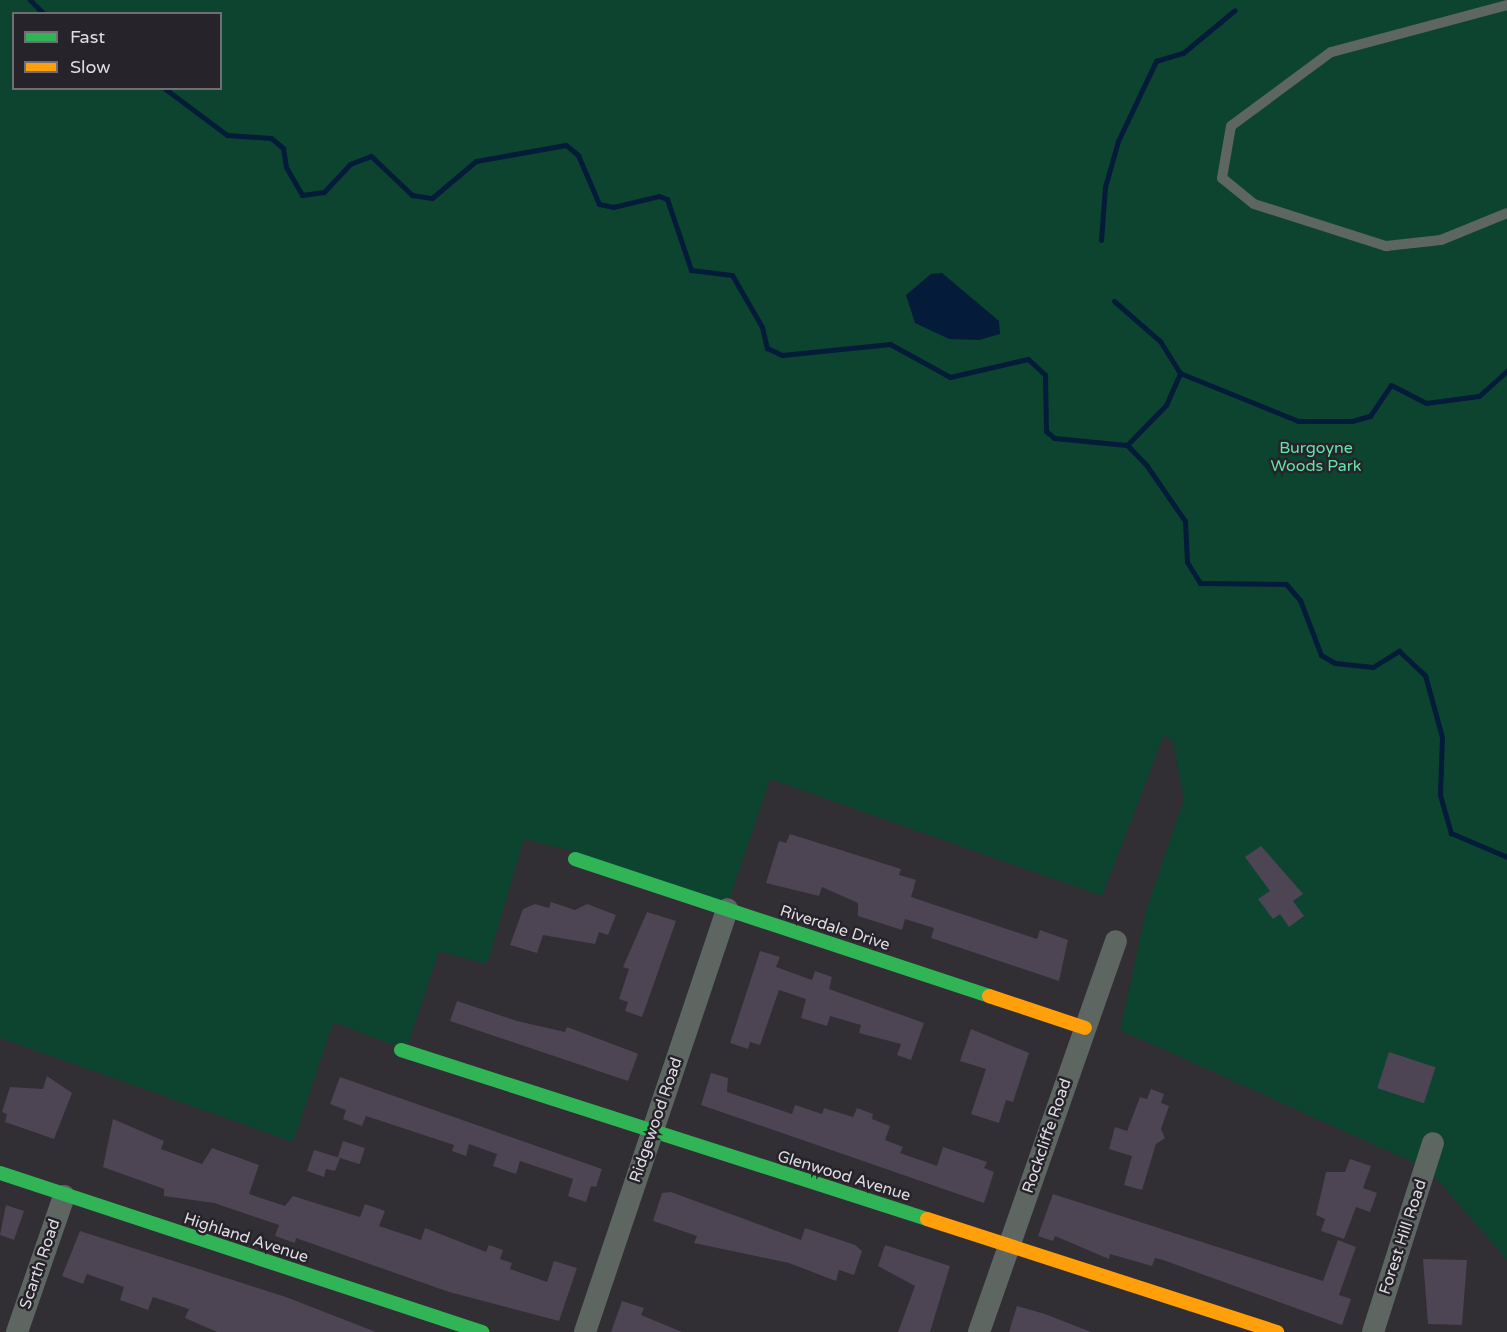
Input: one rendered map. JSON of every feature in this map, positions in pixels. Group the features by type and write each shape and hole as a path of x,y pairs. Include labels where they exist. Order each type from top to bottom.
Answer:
{"street":[{"name":"Riverdale Drive","path":"574,859 1085,1028"},
{"name":"Ridgewood Road","path":"585,1332 727,909"},
{"name":"Rockcliffe Road","path":"979,1332 1116,941"},
{"name":"Glenwood Avenue","path":"401,1050 651,1133 1277,1332"},
{"name":"Forest Hill Road","path":"1372,1332 1433,1143"},
{"name":"Highland Avenue","path":"0,1173 482,1332"},
{"name":"Scarth Road","path":"17,1332 64,1196"}],"lane":[{"path":"1507,5 1331,52 1231,126 1222,178 1254,204 1386,246 1442,240 1507,213"}],"green space":[{"name":"Burgoyne Woods Park","path":"0,0 1507,0 1507,1260 1428,1169 1120,1030 1146,911 1184,799 1173,742 1164,735 1102,896 770,779 726,909 576,852 524,839 487,964 439,951 406,1050 333,1022 293,1142 0,1038"}],"water":[{"path":"942,273 999,321 1000,334 979,340 949,339 915,323 906,295 931,274"}],"building":[{"path":"790,834 901,869 899,875 916,880 911,897 1037,939 1040,930 1068,940 1059,981 931,938 934,928 905,919 902,930 858,916 858,903 822,887 819,896 766,883 779,841 786,843"},
{"path":"1261,846 1303,894 1293,901 1304,916 1289,927 1280,914 1273,919 1258,899 1270,891 1245,857"},
{"path":"551,902 575,910 587,904 616,915 608,935 599,932 595,944 543,935 537,953 510,945 523,909 535,904 549,908"},
{"path":"647,912 676,921 642,1017 625,1011 628,1002 619,999 629,969 623,967"},
{"path":"760,951 780,957 776,967 812,980 815,971 832,977 829,989 924,1023 911,1060 897,1055 901,1044 859,1033 861,1025 830,1016 827,1026 801,1018 806,999 779,990 760,1045 750,1042 748,1049 730,1043"},
{"path":"457,1001 517,1021 565,1032 567,1027 638,1054 628,1081 450,1021"},
{"path":"971,1029 1029,1053 1013,1102 1006,1100 999,1123 971,1114 986,1069 960,1061"},
{"path":"1389,1052 1436,1067 1424,1103 1377,1088"},
{"path":"711,1073 728,1078 727,1092 792,1114 795,1105 822,1114 824,1108 853,1117 857,1108 873,1114 872,1119 890,1126 885,1140 903,1147 900,1153 937,1166 943,1147 987,1162 984,1168 994,1172 984,1203 701,1105"},
{"path":"47,1076 72,1093 54,1139 5,1122 7,1114 2,1112 10,1087 43,1089"},
{"path":"340,1077 602,1169 596,1187 591,1186 586,1202 568,1196 573,1179 520,1161 516,1174 493,1166 497,1154 469,1144 466,1156 452,1151 454,1145 366,1116 362,1126 343,1119 346,1110 330,1104"},
{"path":"1151,1089 1164,1094 1161,1103 1169,1106 1161,1129 1165,1138 1156,1144 1142,1190 1124,1185 1132,1156 1109,1149 1115,1127 1127,1131 1140,1097 1147,1099"},
{"path":"113,1119 164,1141 161,1149 202,1164 212,1148 259,1165 249,1194 285,1206 293,1196 360,1217 365,1204 385,1211 379,1226 421,1240 425,1228 486,1252 489,1245 503,1250 500,1259 512,1263 510,1269 547,1282 554,1261 577,1268 559,1321 449,1292 296,1238 295,1243 275,1236 279,1225 214,1203 164,1196 164,1189 103,1167"},
{"path":"343,1141 365,1148 360,1164 338,1157"},
{"path":"314,1150 340,1158 335,1171 326,1169 324,1177 307,1171"},
{"path":"1350,1159 1371,1166 1363,1188 1377,1193 1370,1212 1356,1207 1344,1239 1321,1231 1325,1219 1316,1215 1326,1172 1345,1172"},
{"path":"671,1192 801,1240 805,1228 855,1245 862,1251 854,1275 839,1270 836,1281 789,1263 694,1243 697,1236 653,1221 662,1193"},
{"path":"1053,1194 1323,1281 1338,1240 1356,1247 1339,1295 1351,1299 1342,1325 1163,1260 1155,1258 1152,1266 1110,1254 1109,1259 1055,1236 1053,1241 1038,1236"},
{"path":"6,1205 24,1211 14,1240 0,1235"},
{"path":"80,1231 286,1297 376,1332 217,1332 185,1318 189,1309 153,1297 148,1310 120,1300 124,1287 87,1274 83,1284 62,1276"},
{"path":"885,1245 950,1266 930,1332 898,1332 915,1286 878,1266"},
{"path":"1423,1259 1467,1260 1462,1325 1428,1324"},
{"path":"622,1301 644,1308 641,1315 682,1332 611,1332"},
{"path":"1017,1306 1045,1314 1091,1332 1009,1332"}],"waterway":[{"path":"30,0 42,12"},
{"path":"1101,240 1105,187 1118,141 1156,61 1183,53 1235,10"},
{"path":"167,90 227,135 271,138 283,148 286,167 302,195 324,192 350,164 371,156 412,195 432,198 476,161 566,145 578,155 599,204 613,207 659,196 667,199 691,270 732,275 762,327 767,348 782,355 890,344 950,377 1028,359 1045,375 1046,431 1054,438 1127,445 1147,466 1185,521 1187,562 1200,583 1286,584 1300,600 1321,655 1335,663 1373,667 1399,651 1425,675 1442,737 1440,795 1451,833 1507,857"},
{"path":"1114,301 1160,341 1180,373"},
{"path":"1127,445 1166,405 1180,373 1298,421 1352,421 1370,416 1391,385 1426,403 1479,396 1507,371"}],"traffic: fast":[{"path":"575,859 989,996"},
{"path":"401,1050 927,1219"},
{"path":"0,1173 482,1332"}],"traffic: slow":[{"path":"989,996 1085,1028"},
{"path":"927,1219 1277,1332"}]}
